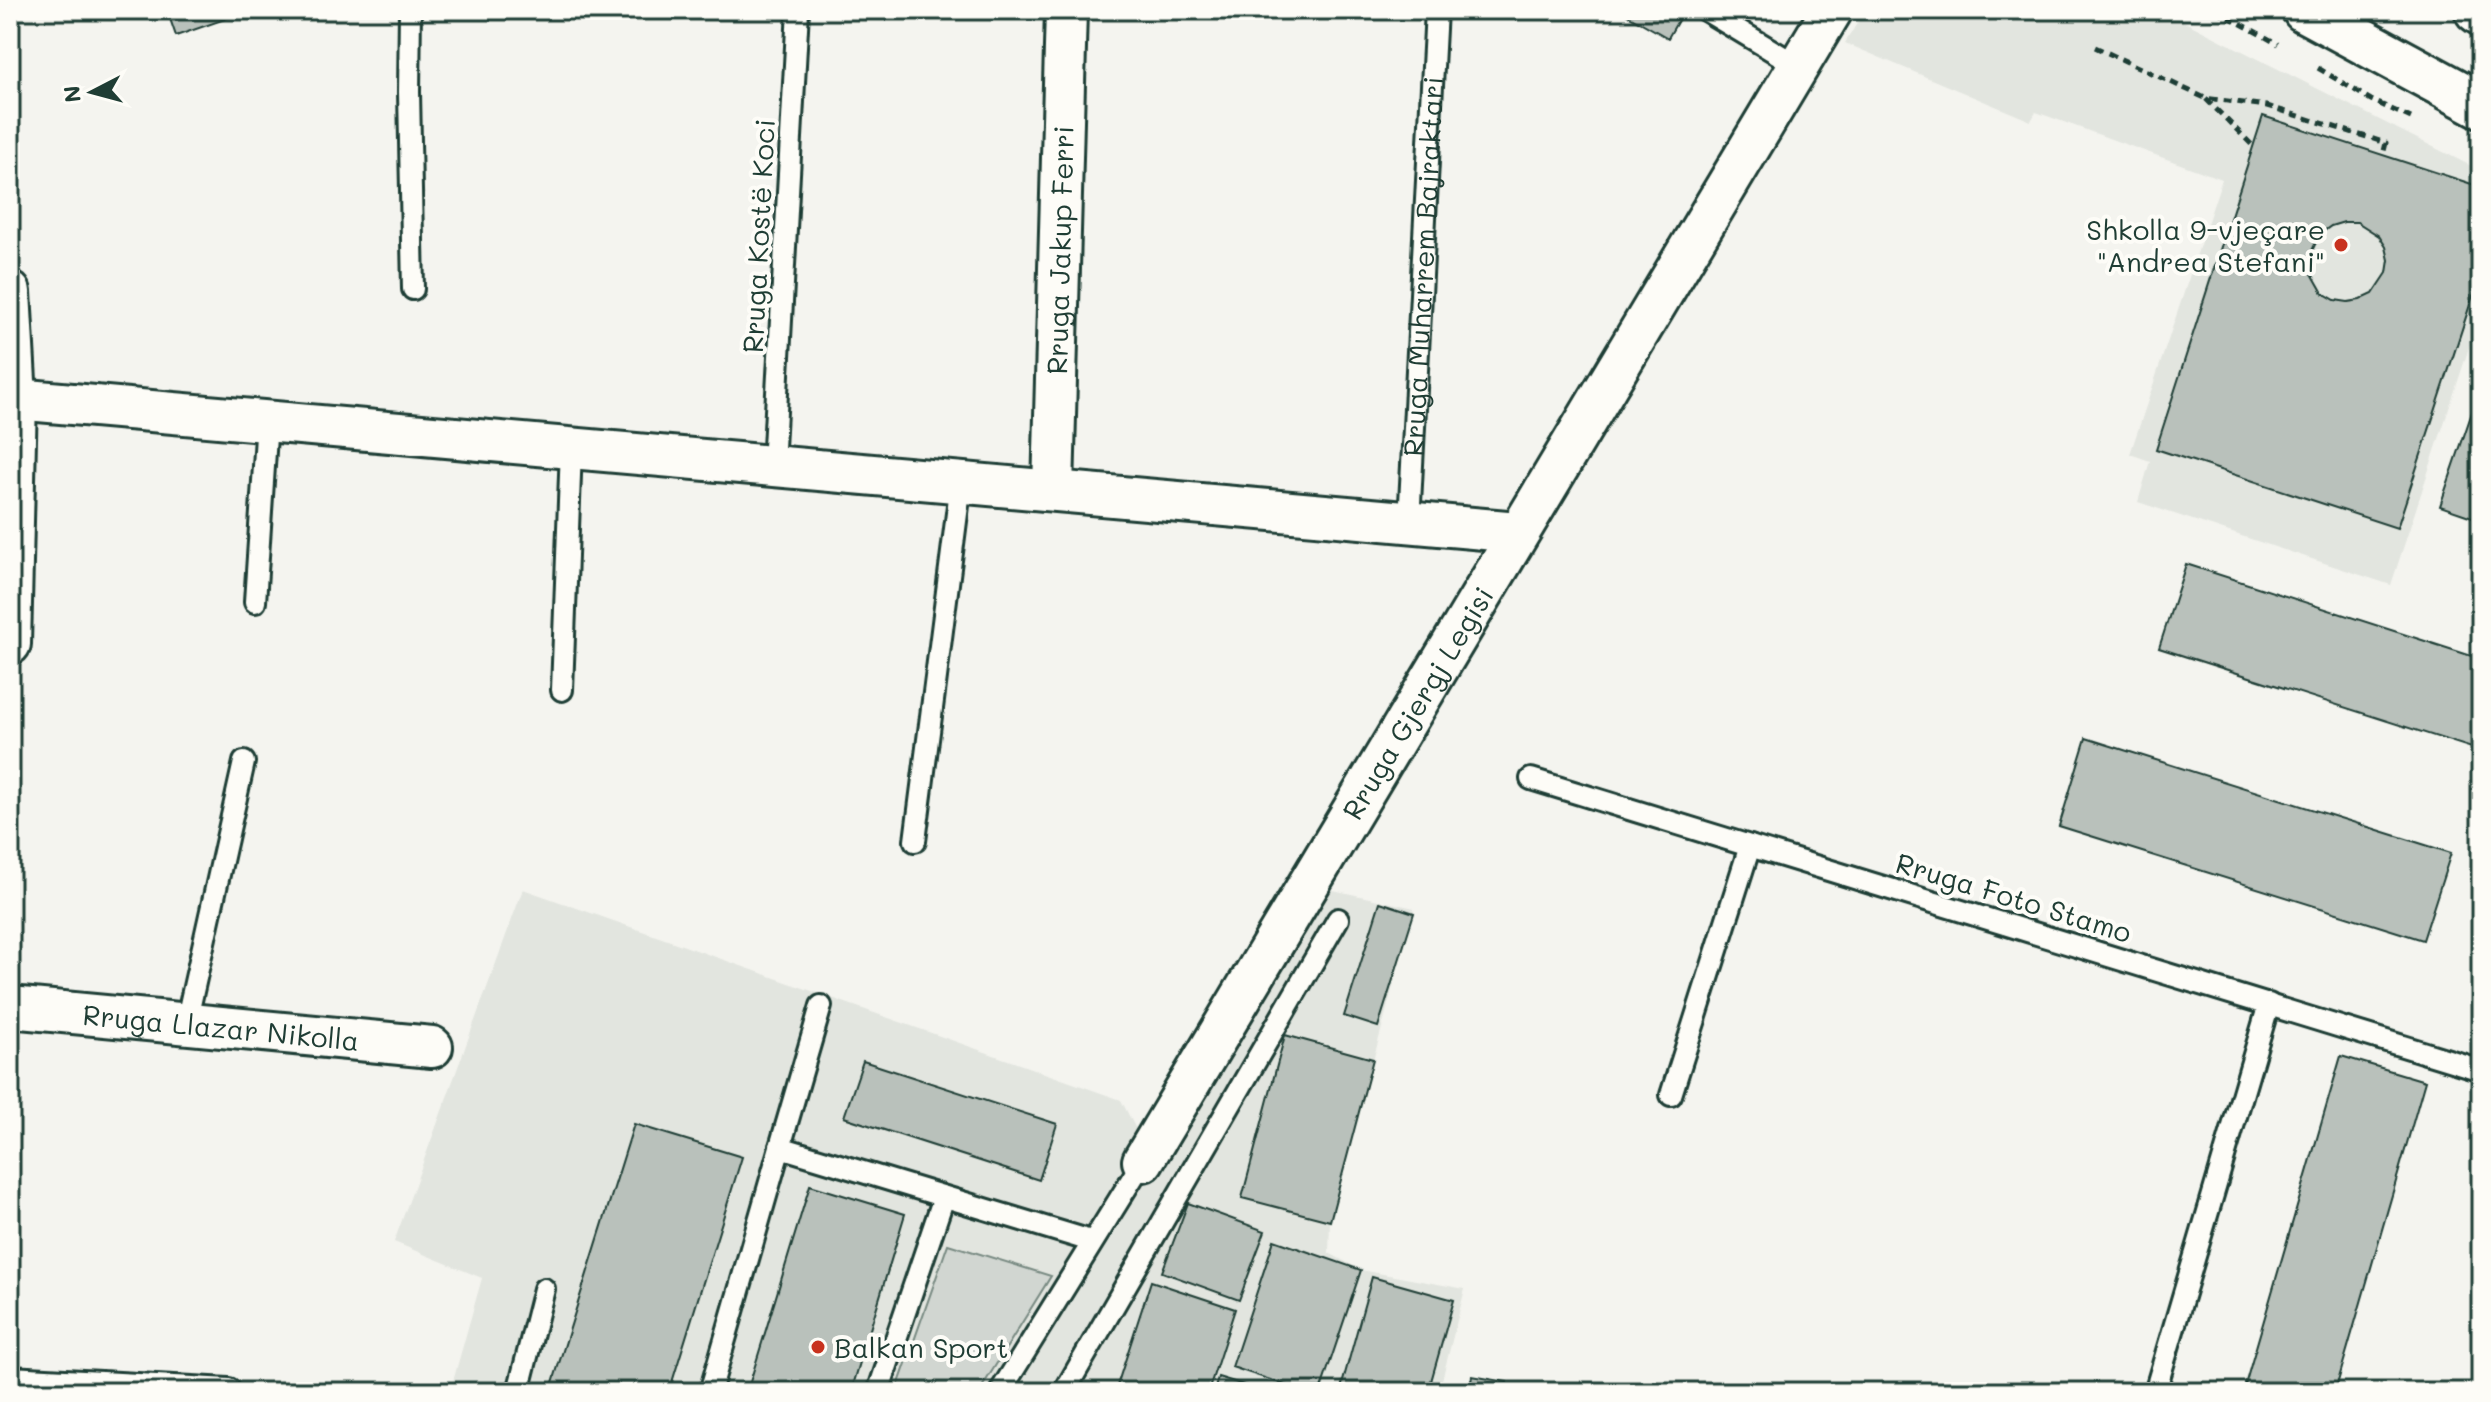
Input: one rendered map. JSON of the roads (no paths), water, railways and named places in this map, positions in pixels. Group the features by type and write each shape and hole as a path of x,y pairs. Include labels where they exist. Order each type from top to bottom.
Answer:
{"main road":[{"path":"2305,10 2481,105"}],"street":[{"name":"Rruga Jakup Ferri","path":"1053,490 1066,10"},
{"name":"Rruga Gjergj Legisi","path":"1143,1161 1832,10"},
{"path":"10,292 16,399 10,644"},
{"path":"16,399 1518,532"},
{"name":"Rruga Llazar Nikolla","path":"10,1007 432,1047"}],"lane":[{"path":"410,10 413,289"},
{"name":"Rruga Kostë Koci","path":"773,466 798,10"},
{"name":"Rruga Muharrem Bajraktari","path":"1409,522 1436,10"},
{"path":"1705,10 1798,66"},
{"path":"255,602 267,421"},
{"path":"562,690 571,448"},
{"path":"915,841 961,482"},
{"path":"186,1023 244,762"},
{"name":"Rruga Foto Stamo","path":"1531,779 2481,1070"},
{"path":"1671,1095 1750,846"},
{"path":"1064,1392 1338,919"},
{"path":"2155,1392 2269,1004"},
{"path":"710,1392 821,1006"},
{"path":"780,1147 1091,1241"},
{"name":"Rruga Gjergj Legisi","path":"1000,1392 1143,1161"},
{"path":"878,1392 944,1197"},
{"path":"518,1392 544,1289"},
{"path":"10,1377 229,1389"}],"place":[{"name":"Shkolla 9-vjeçare \"Andrea Stefani\"","path":"2341,245"},
{"name":"Balkan Sport","path":"818,1347"}]}
